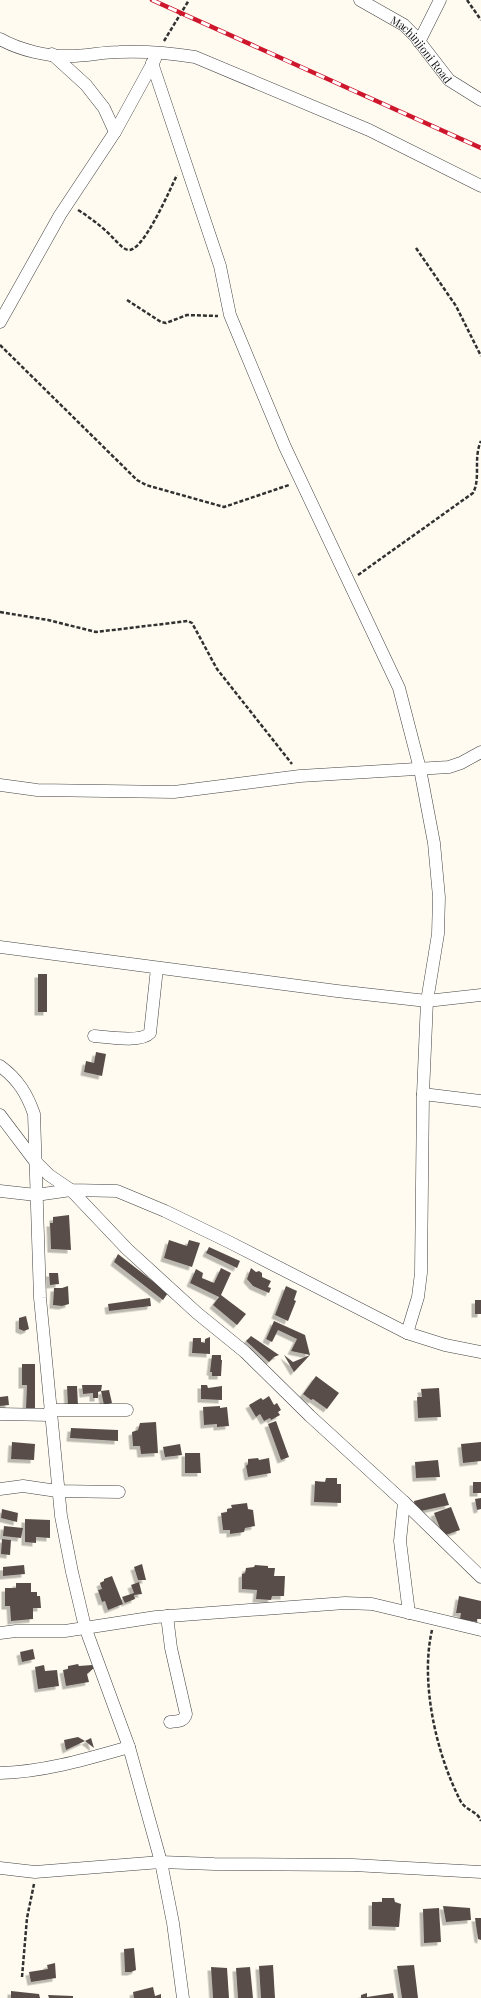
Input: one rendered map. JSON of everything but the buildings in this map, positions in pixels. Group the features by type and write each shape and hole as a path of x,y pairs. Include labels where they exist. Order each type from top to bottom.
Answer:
{"street":[{"name":"Machinjioni Road","path":"360,0 404,25 449,80 481,100"},
{"path":"419,42 440,0"},
{"path":"0,39 21,47 52,54 69,56 118,52 155,59"},
{"path":"0,322 22,281 68,203 115,132 155,59 166,53 195,56 208,61 369,130 481,186"},
{"path":"52,54 86,85 104,108 115,132"},
{"path":"155,59 184,158 220,266 230,315 246,357 301,481 399,688 420,769 434,843 439,897 438,934 427,1001 423,1094 421,1273 418,1297 407,1333"},
{"path":"0,785 37,790 174,792 300,776 449,767 461,763 481,752"},
{"path":"0,947 337,991 427,1001 481,995"},
{"path":"94,1036 138,1038 146,1037 150,1033 156,968"},
{"path":"0,1066 11,1074 21,1086 30,1102 34,1114 34,1160 40,1298 57,1491 72,1572 86,1627 129,1747 161,1862 183,1998"},
{"path":"423,1094 481,1101"},
{"path":"0,1115 34,1160 49,1175 71,1190 127,1249 197,1313 245,1352 310,1416 404,1502 481,1577"},
{"path":"0,1191 36,1195 71,1190 117,1191 164,1211 407,1333 445,1345 481,1352"},
{"path":"0,1414 127,1410"},
{"path":"0,1489 23,1486 57,1491 119,1492"},
{"path":"404,1502 400,1541 409,1613"},
{"path":"0,1633 16,1631 65,1631 167,1616 345,1603 372,1604 481,1630"},
{"path":"167,1616 170,1642 186,1714 185,1718 181,1721 170,1722"},
{"path":"0,1773 16,1773 79,1761 129,1747"},
{"path":"0,1868 35,1872 161,1862 353,1865 481,1872"}],"path":[{"path":"155,59 189,0"},
{"path":"466,0 481,20"},
{"path":"68,203 101,225 127,250 133,250 141,243 167,198 184,158"},
{"path":"416,248 456,306 481,356"},
{"path":"127,300 161,322 166,323 187,315 230,315"},
{"path":"0,345 137,480 146,485 224,507 301,481"},
{"path":"348,583 473,493 480,480 478,454 481,441"},
{"path":"0,612 48,620 96,632 188,621 192,623 217,669 274,740 300,776"},
{"path":"434,1620 426,1669 434,1720 450,1775 459,1799 464,1807 478,1814 481,1821"},
{"path":"22,1977 27,1918 35,1872"}],"railway":[{"path":"152,0 481,148"}]}
